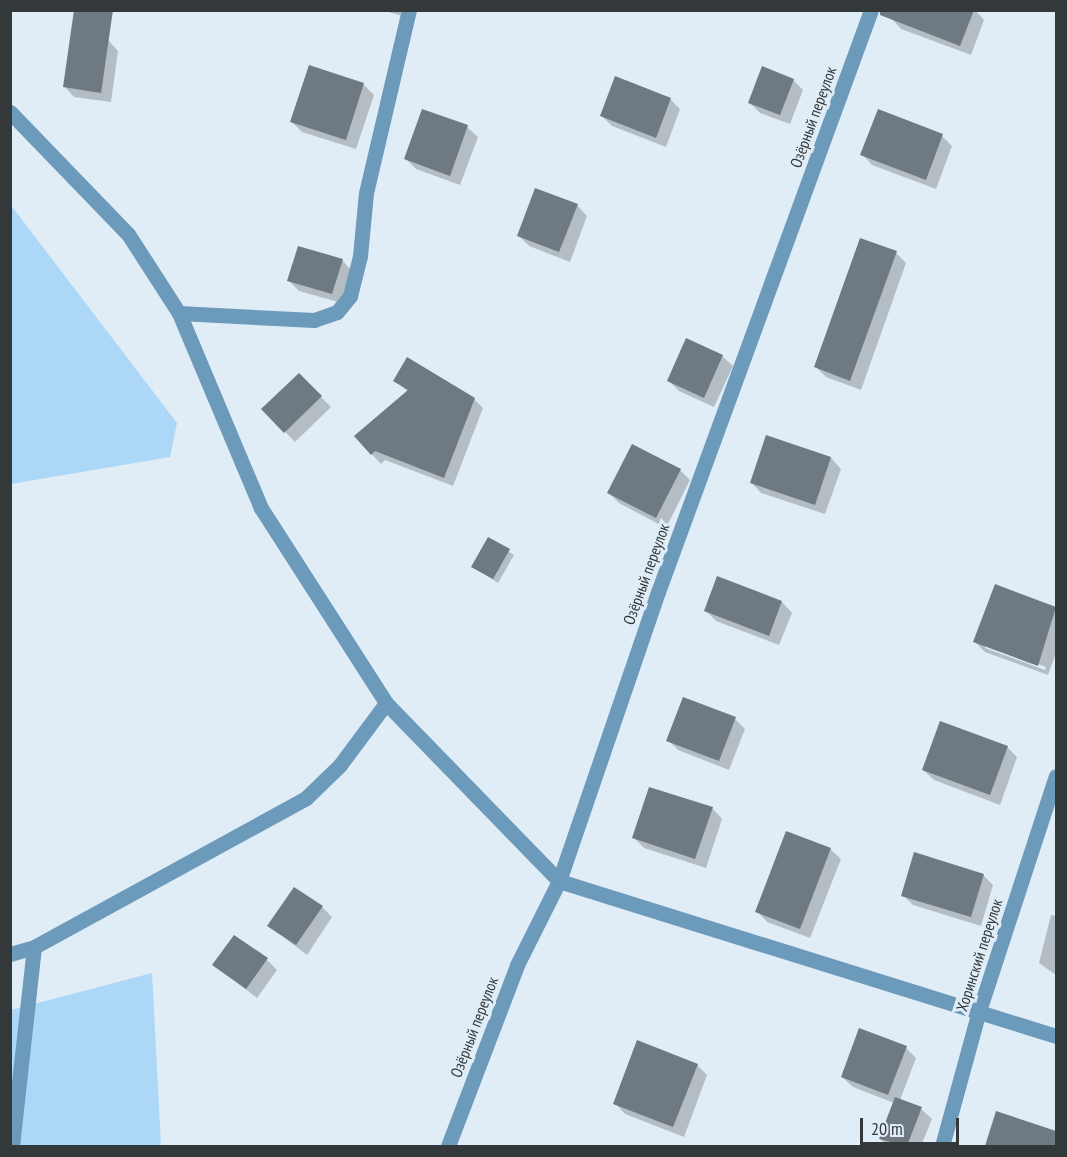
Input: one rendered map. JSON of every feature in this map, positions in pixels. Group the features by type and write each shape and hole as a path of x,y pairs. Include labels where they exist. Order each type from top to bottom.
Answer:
{"street":[{"path":"179,313 314,320 337,312 350,296 360,256 366,193 409,10"},
{"name":"Озёрный переулок","path":"448,1146 517,965 559,881 658,592 871,10"},
{"path":"10,112 128,234 179,313 261,508 386,703 559,881 1056,1036"},
{"path":"10,954 34,947 306,798 340,765 386,703"},
{"name":"Хоринский переулок","path":"942,1146 979,1011 1056,776"},
{"path":"12,1146 34,947"}],"shaded area":[{"path":"10,204 177,423 170,457 11,484"},
{"path":"152,973 161,1146 11,1146 11,1010"}],"building":[{"path":"74,10 113,10 101,93 63,87"},
{"path":"880,10 974,10 960,46 880,15"},
{"path":"309,65 364,83 346,140 290,122"},
{"path":"762,66 794,79 780,115 748,103"},
{"path":"615,76 671,98 656,138 600,116"},
{"path":"422,109 468,125 450,176 404,159"},
{"path":"878,109 943,134 926,180 860,155"},
{"path":"535,188 578,204 559,252 517,236"},
{"path":"860,238 897,251 850,381 814,367"},
{"path":"298,246 343,259 332,294 287,281"},
{"path":"686,338 723,355 704,398 667,381"},
{"path":"407,357 475,398 444,478 375,451 371,455 354,436 408,390 393,381"},
{"path":"299,373 322,396 284,433 261,409"},
{"path":"766,435 831,457 815,505 750,483"},
{"path":"632,444 681,469 656,518 607,493"},
{"path":"488,537 510,549 493,579 471,567"},
{"path":"717,576 782,601 769,636 704,611"},
{"path":"995,584 1056,607 1038,666 973,642"},
{"path":"683,697 736,717 719,761 666,741"},
{"path":"940,721 1008,746 990,795 922,770"},
{"path":"649,787 713,807 695,859 632,838"},
{"path":"786,831 831,848 800,929 755,912"},
{"path":"914,852 984,874 971,917 901,896"},
{"path":"294,887 323,906 296,945 267,926"},
{"path":"234,935 268,958 246,989 212,965"},
{"path":"859,1028 907,1046 888,1095 841,1077"},
{"path":"637,1040 698,1064 673,1127 613,1104"},
{"path":"895,1097 922,1107 907,1146 879,1139"},
{"path":"996,1111 1056,1131 1056,1146 985,1146"}]}
